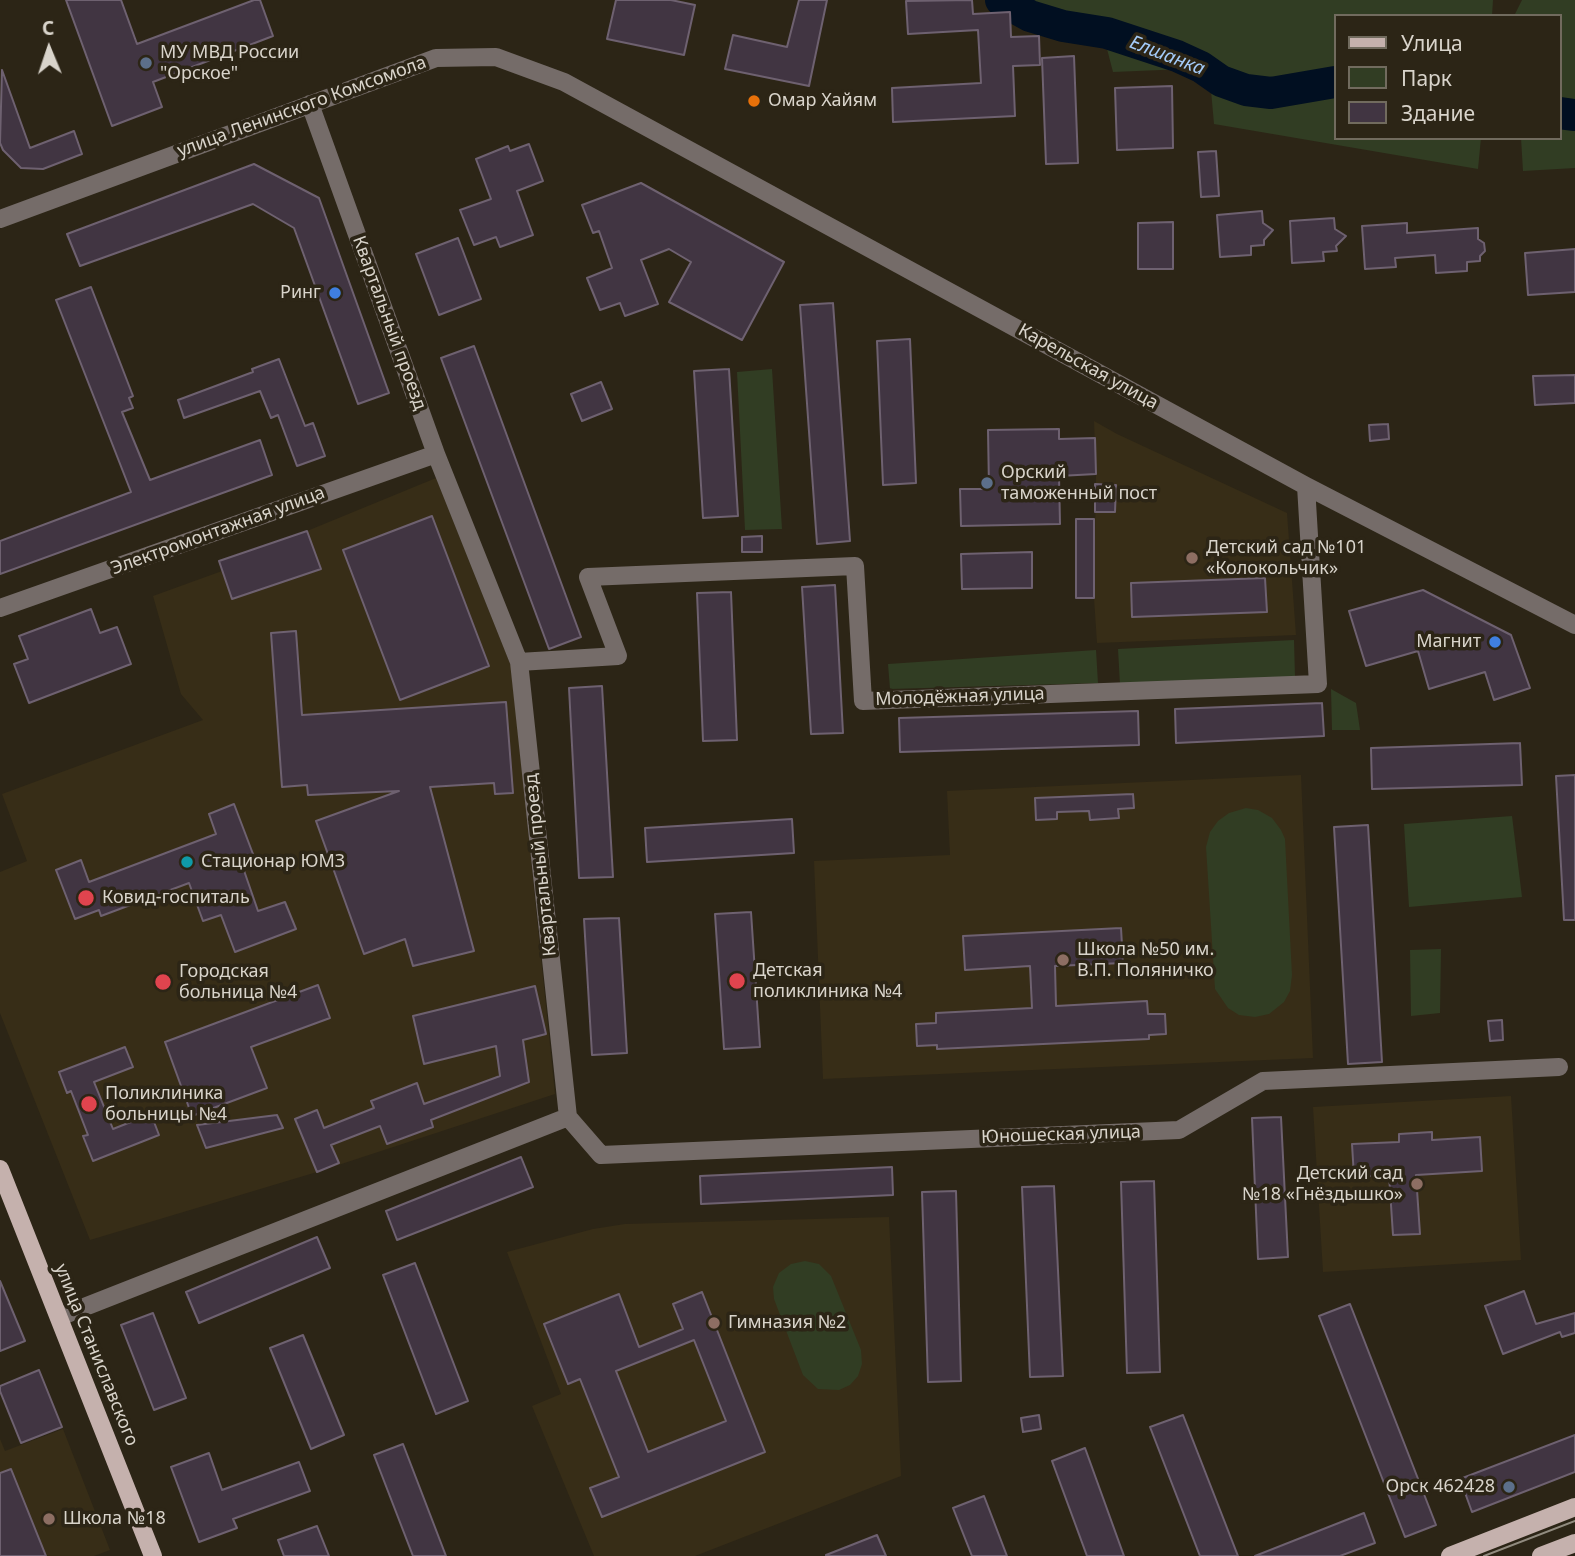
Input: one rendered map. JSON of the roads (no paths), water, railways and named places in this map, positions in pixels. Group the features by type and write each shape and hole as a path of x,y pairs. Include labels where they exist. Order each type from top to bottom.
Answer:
{"main road":[{"name":"улица Станиславского","path":"0,1169 153,1556"},
{"path":"1450,1556 1575,1507"},
{"path":"1541,1556 1575,1543"}],"street":[{"name":"улица Ленинского Комсомола","path":"1,215 436,58 496,57 564,82 604,103"},
{"name":"Карельская улица","path":"604,103 1306,486 1575,625"},
{"name":"Квартальный проезд","path":"310,104 436,454 519,662 568,1118"},
{"name":"Электромонтажная улица","path":"0,608 436,454"},
{"name":"Молодёжная улица","path":"519,662 618,656 588,577 855,566 863,701 1318,684 1306,486"},
{"name":"Юношеская улица","path":"568,1118 601,1155 1179,1130 1263,1081 1559,1067"},
{"path":"59,1317 568,1118"}],"waterway":[{"name":"Елшанка","path":"1001,0 1030,16 1063,26 1107,33 1177,56 1201,67 1221,81 1246,90 1271,93 1334,82"},
{"name":"Елшанка","path":"1561,113 1575,115"}],"tram line":[{"path":"1484,1556 1575,1521"}],"place":[{"name":"МУ МВД России \"Орское\"","path":"146,63"},
{"name":"Омар Хайям","path":"754,101"},
{"name":"Ринг","path":"335,293"},
{"name":"Орский таможенный пост","path":"987,483"},
{"name":"Детский сад №101 «Колокольчик»","path":"1192,558"},
{"name":"Магнит","path":"1495,642"},
{"name":"Стационар ЮМЗ","path":"187,862"},
{"name":"Ковид-госпиталь","path":"86,898"},
{"name":"Школа №50 им. В.П. Поляничко","path":"1063,960"},
{"name":"Детская поликлиника №4","path":"737,981"},
{"name":"Городская больница №4","path":"163,982"},
{"name":"Поликлиника больницы №4","path":"89,1104"},
{"name":"Детский сад №18 «Гнёздышко»","path":"1417,1184"},
{"name":"Гимназия №2","path":"714,1323"},
{"name":"Орск 462428","path":"1509,1487"},
{"name":"Школа №18","path":"49,1519"}]}
